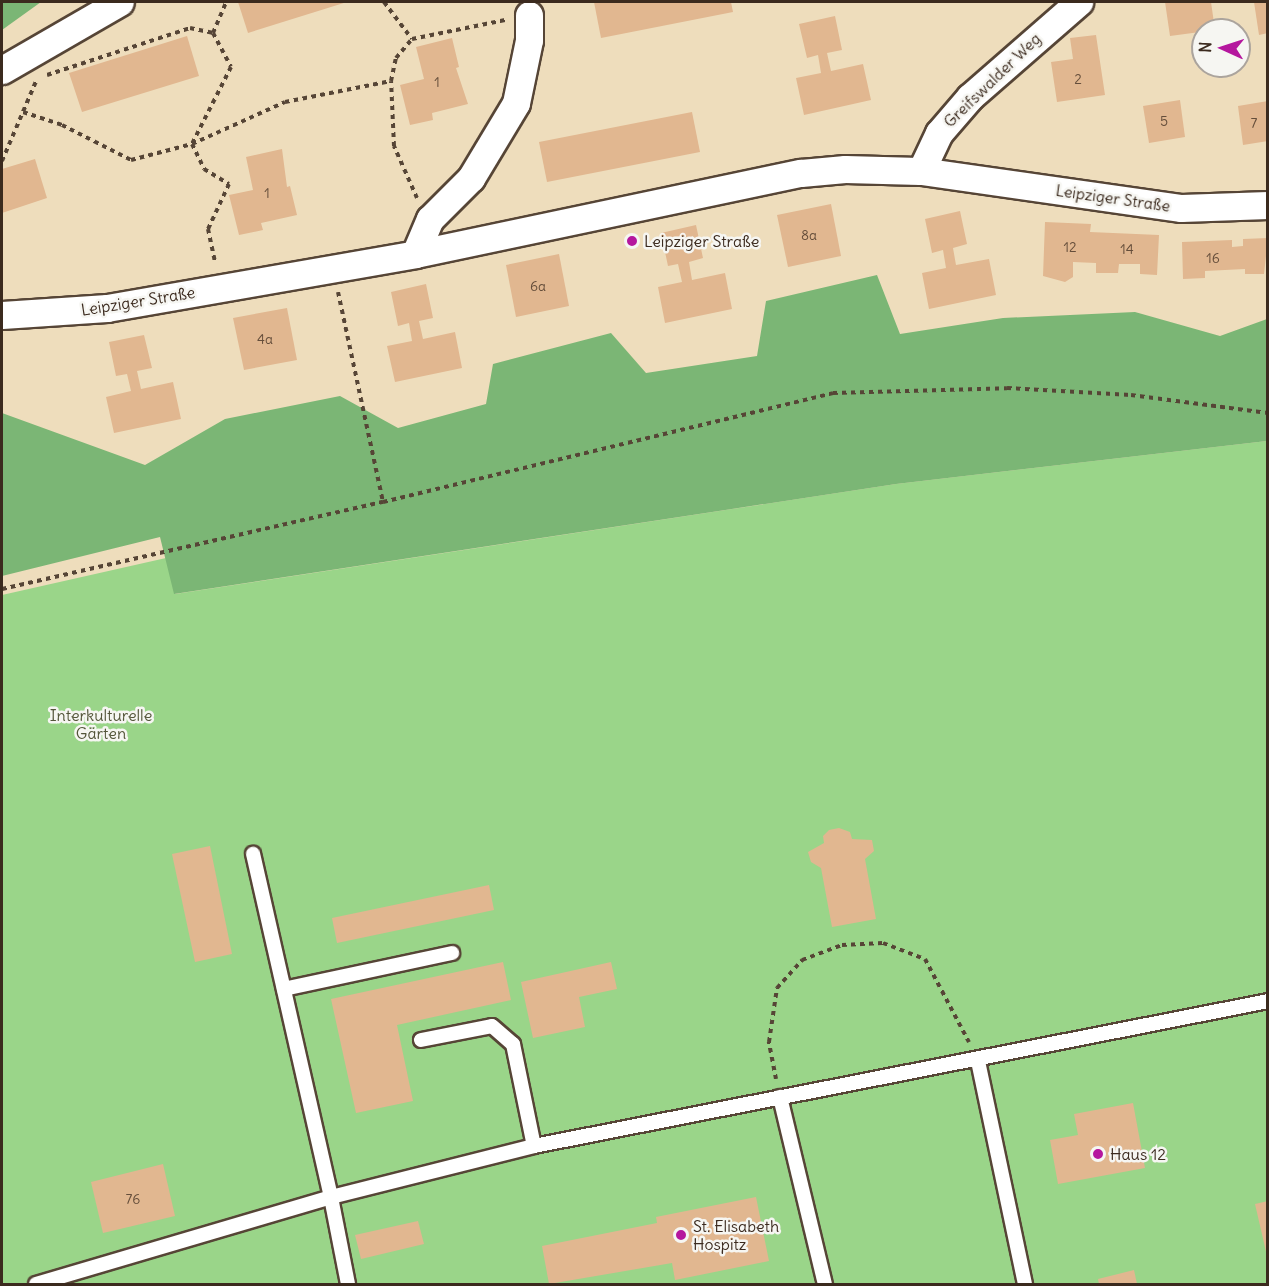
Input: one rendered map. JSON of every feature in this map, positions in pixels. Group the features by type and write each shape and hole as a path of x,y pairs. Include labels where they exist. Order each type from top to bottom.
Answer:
{"street":[{"path":"2,70 120,2"},
{"name":"Greifswalder Weg","path":"921,171 939,133 970,97 1079,2"},
{"path":"415,254 430,219 471,178 516,103 529,40 529,15"},
{"name":"Leipziger Straße","path":"2,315 107,308 415,254 801,173 845,169 921,171 1181,208 1268,205"}],"lane":[{"path":"253,854 331,1197 348,1284"},
{"path":"284,989 452,953"},
{"path":"36,1284 81,1278 331,1197 534,1146 780,1097 978,1061 1268,1001"},
{"path":"421,1040 492,1026 513,1044 534,1146"},
{"path":"978,1061 1025,1284"},
{"path":"780,1097 825,1284"}],"path":[{"path":"213,33 226,2"},
{"path":"384,2 412,39"},
{"path":"430,219 409,187 394,146 391,81 396,58 412,39 495,22"},
{"path":"2,161 38,79 190,28 213,33 231,67 192,144"},
{"path":"23,112 62,125 131,160 192,144 285,102 391,81"},
{"path":"192,144 204,169 229,184 208,229 220,288"},
{"path":"333,268 383,502"},
{"path":"2,589 383,502 833,393 1007,388 1131,395 1268,413"},
{"path":"780,1097 769,1042 777,988 802,960 842,945 883,943 925,959 950,1000 978,1061"}],"green space":[{"path":"2,2 41,2 2,30"},
{"path":"877,275 900,334 1003,318 1135,312 1220,336 1267,319 1267,441 896,484 174,594 160,537 2,576 2,413 145,465 225,419 340,396 398,428 486,404 493,364 611,333 646,373 757,356 766,301"},
{"name":"Interkulturelle Gärten","path":"1267,441 1267,1284 2,1284 2,595 166,558 175,594 896,484"}],"building":[{"path":"238,2 347,2 248,33"},
{"path":"594,2 731,2 733,12 601,38"},
{"path":"1165,2 1211,2 1213,18 1191,18 1191,33 1170,36"},
{"path":"1254,2 1268,2 1268,33 1259,35"},
{"path":"835,16 842,50 827,53 831,71 863,64 871,100 804,115 796,78 821,73 818,55 807,58 799,24"},
{"path":"1096,35 1105,95 1057,102 1051,62 1073,59 1070,38"},
{"path":"187,36 199,76 82,112 69,73"},
{"path":"452,38 459,67 456,68 468,104 432,113 433,120 410,125 400,85 424,79 416,47"},
{"path":"1180,100 1185,137 1149,143 1143,106"},
{"path":"1268,101 1268,141 1243,145 1238,106"},
{"path":"692,112 700,152 547,182 539,142"},
{"path":"282,149 287,187 290,186 297,215 261,223 263,230 239,235 229,195 253,190 246,157"},
{"path":"35,159 47,198 2,213 2,169"},
{"path":"831,204 841,256 788,267 777,215"},
{"path":"960,211 967,244 953,248 956,265 989,259 996,295 929,309 922,273 946,268 943,250 932,253 925,219"},
{"path":"1045,222 1091,224 1090,232 1159,235 1157,275 1140,274 1140,264 1119,264 1118,273 1096,273 1096,263 1073,262 1073,277 1065,282 1043,276"},
{"path":"696,225 703,258 689,262 692,280 725,273 732,309 665,323 658,287 682,282 678,264 668,266 661,233"},
{"path":"1268,238 1264,274 1245,274 1245,269 1205,271 1205,278 1183,279 1182,242 1232,240 1232,247 1243,246 1243,239"},
{"path":"559,254 569,306 516,317 506,265"},
{"path":"426,284 433,318 419,321 423,339 455,332 462,368 395,382 387,346 412,341 409,323 398,326 391,292"},
{"path":"287,308 297,360 244,370 233,318"},
{"path":"144,335 152,368 137,371 141,389 173,382 181,419 114,433 106,397 131,391 127,374 116,376 109,342"},
{"path":"839,828 850,832 852,839 872,840 874,851 865,859 876,919 832,927 821,868 811,862 808,852 824,843 823,836 829,830"},
{"path":"210,846 232,954 195,962 172,854"},
{"path":"489,885 494,910 337,943 332,918"},
{"path":"503,962 511,1000 397,1025 413,1101 356,1113 331,999"},
{"path":"611,962 617,989 579,997 585,1027 533,1038 521,982"},
{"name":"Haus 12","path":"1133,1103 1145,1168 1058,1184 1050,1140 1078,1135 1074,1114"},
{"path":"163,1164 175,1216 103,1233 91,1182"},
{"name":"St. Elisabeth Hospitz","path":"756,1197 769,1261 675,1280 672,1263 549,1284 542,1246 657,1223 656,1217"},
{"path":"1268,1201 1268,1255 1267,1256 1255,1204"},
{"path":"418,1221 424,1244 361,1259 355,1235"},
{"path":"1134,1270 1137,1284 1099,1284 1098,1279"}],"place":[{"name":"Leipziger Straße","path":"632,241"},
{"name":"Haus 12","path":"1098,1154"},
{"name":"St. Elisabeth Hospitz","path":"681,1235"}]}
